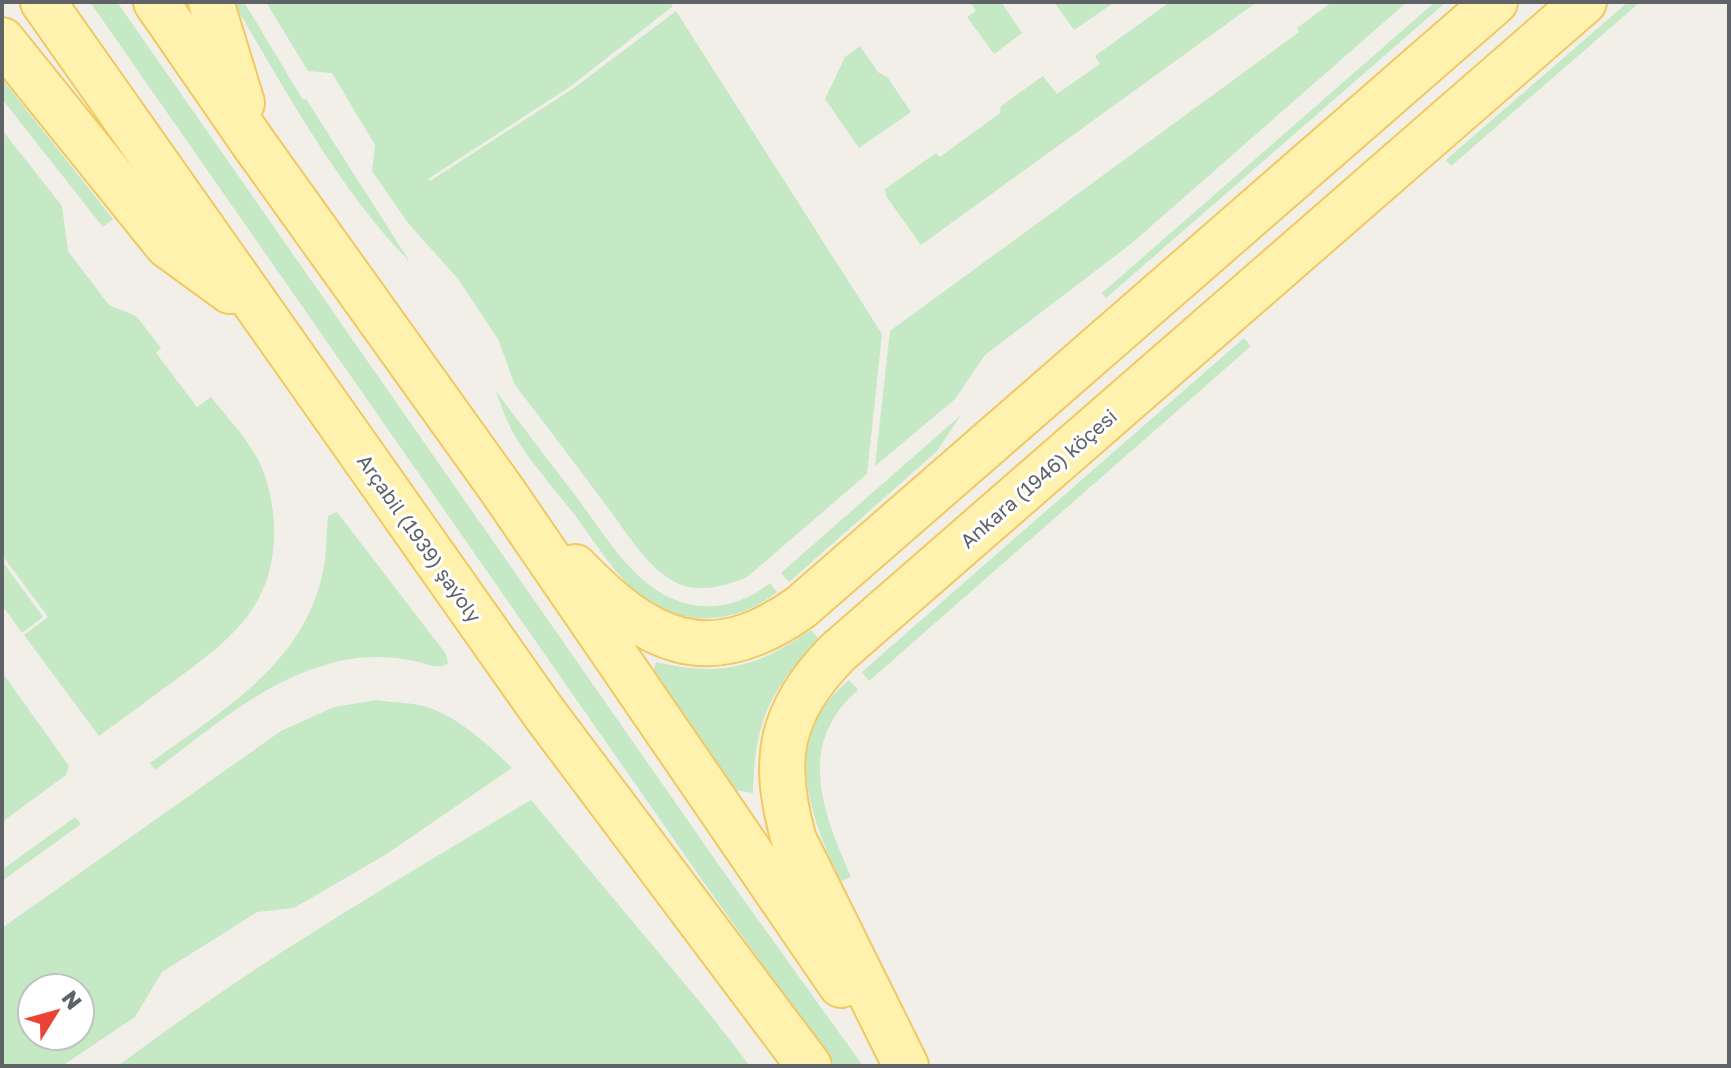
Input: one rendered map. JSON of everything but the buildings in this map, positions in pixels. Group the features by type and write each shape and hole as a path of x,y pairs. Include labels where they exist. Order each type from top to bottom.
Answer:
{"main road":[{"name":"Arçabil (1939) şaýoly","path":"43,2 544,713 809,1066"},
{"path":"156,2 502,490 896,1066"},
{"path":"211,2 254,144"},
{"path":"502,490 598,591 641,626 670,639 691,643 734,641 756,634 801,607 1495,2"},
{"name":"Ankara (1946) köçesi","path":"906,1066 794,840 786,812 782,780 785,734 807,687 838,652 1584,2"},
{"path":"2,40 167,245 261,313"}],"green space":[{"path":"90,2 117,2 723,871 863,1066 836,1066 823,1049"},
{"path":"233,2 244,2 303,100 306,99 410,262 384,234 337,171"},
{"path":"266,2 670,2 673,6 571,86 428,179 430,181 574,88 676,11 882,334 867,474 747,577 721,586 693,588 665,576 638,549 514,383 499,341 459,280 408,223 372,171 375,145 332,73 308,71"},
{"path":"970,2 1001,2 1022,33 994,54 967,17 976,11"},
{"path":"1054,2 1115,2 1074,30"},
{"path":"1170,2 1257,2 921,245 886,196 885,189 936,153 940,157 1000,113 1001,106 1043,76 1057,94 1100,64 1095,56"},
{"path":"1332,2 1407,2 1132,243 985,355 955,399 875,466 890,331 1299,32 1297,28"},
{"path":"1435,2 1446,2 1106,298 1102,293"},
{"path":"1628,2 1640,2 1451,166 1446,160"},
{"path":"860,46 878,72 888,78 911,112 859,148 825,99 845,57"},
{"path":"2,79 113,219 103,227 2,99"},
{"path":"2,130 62,206 68,251 109,305 136,316 161,348 156,353 197,407 211,397 235,426 260,464 271,499 273,553 260,597 248,615 199,663 99,736 24,635 48,617 2,555"},
{"path":"1244,338 1251,346 869,681 862,672"},
{"path":"495,390 618,553 650,586 690,604 714,606 744,599 770,583 777,592 747,610 712,618 678,615 645,599 616,571 531,460 511,429"},
{"path":"961,415 937,451 789,582 781,573"},
{"path":"337,512 446,654 448,663 438,667 400,658 370,657 314,669 242,705 155,770 150,763 256,683 298,633 313,604 323,571 328,516"},
{"path":"2,561 43,617 22,633 2,605"},
{"path":"811,630 819,639 788,674 761,727 753,793 735,790 653,671 656,662 700,669 738,666 773,653"},
{"path":"4,675 69,766 66,775 2,822 2,677"},
{"path":"849,680 858,690 838,711 826,733 821,756 820,780 824,804 851,877 840,882 811,802 807,751 814,727 827,703"},
{"path":"377,700 415,704 439,712 462,725 512,768 385,855 294,908 257,912 162,972 135,1017 96,1043 96,972 16,972 16,1052 83,1052 62,1066 2,1066 2,928 281,731 334,707"},
{"path":"531,800 750,1066 118,1066 269,960"},
{"path":"75,817 81,824 2,881 2,870"}]}
